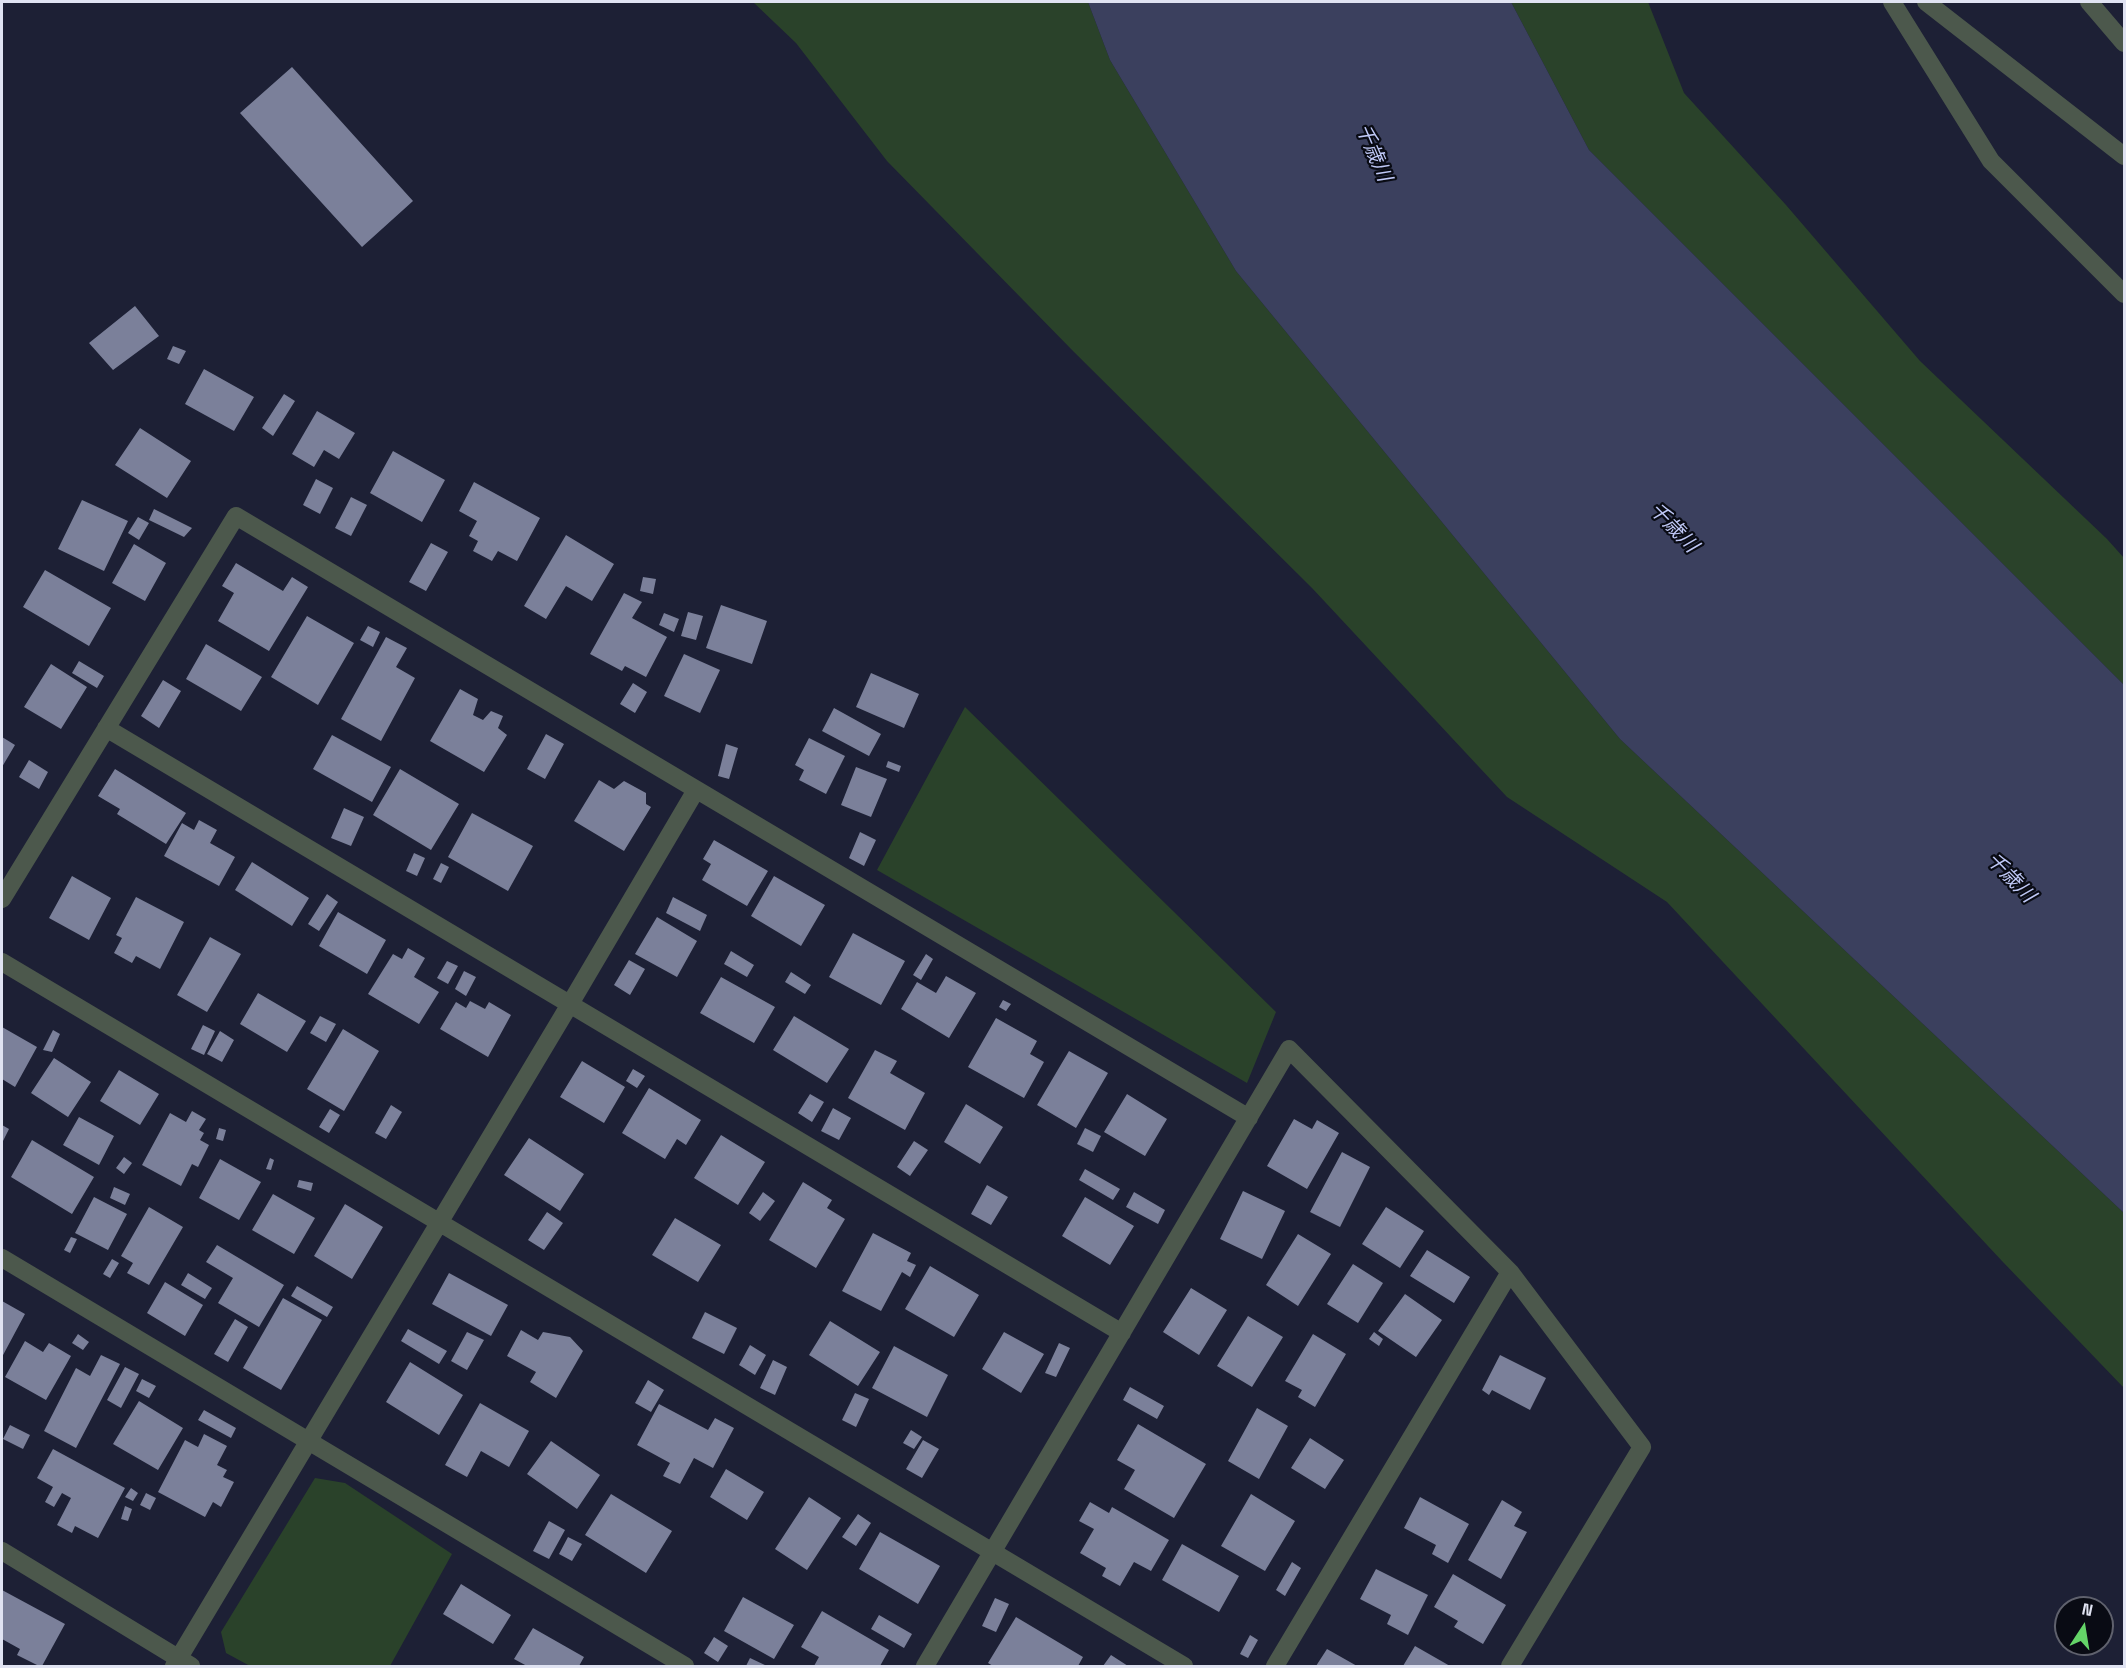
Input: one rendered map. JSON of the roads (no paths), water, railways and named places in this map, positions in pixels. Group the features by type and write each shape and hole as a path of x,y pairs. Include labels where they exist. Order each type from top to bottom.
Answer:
{"street":[{"path":"1892,2 1991,161 2124,294"},
{"path":"1926,2 2124,156"},
{"path":"2089,2 2124,43"},
{"path":"2,899 236,516 1249,1118"},
{"path":"106,728 1122,1333"},
{"path":"2,1551 181,1664 308,1440 696,790"},
{"path":"2,962 1184,1666"},
{"path":"924,1666 1289,1049 1510,1272 1642,1447 1510,1666"},
{"path":"2,1258 685,1666"},
{"path":"1275,1666 1510,1272"}],"water":[{"name":"千歳川","path":"1088,2 1511,2 1589,150 2124,685 2124,1213 1620,739 1236,271 1110,60"}]}
